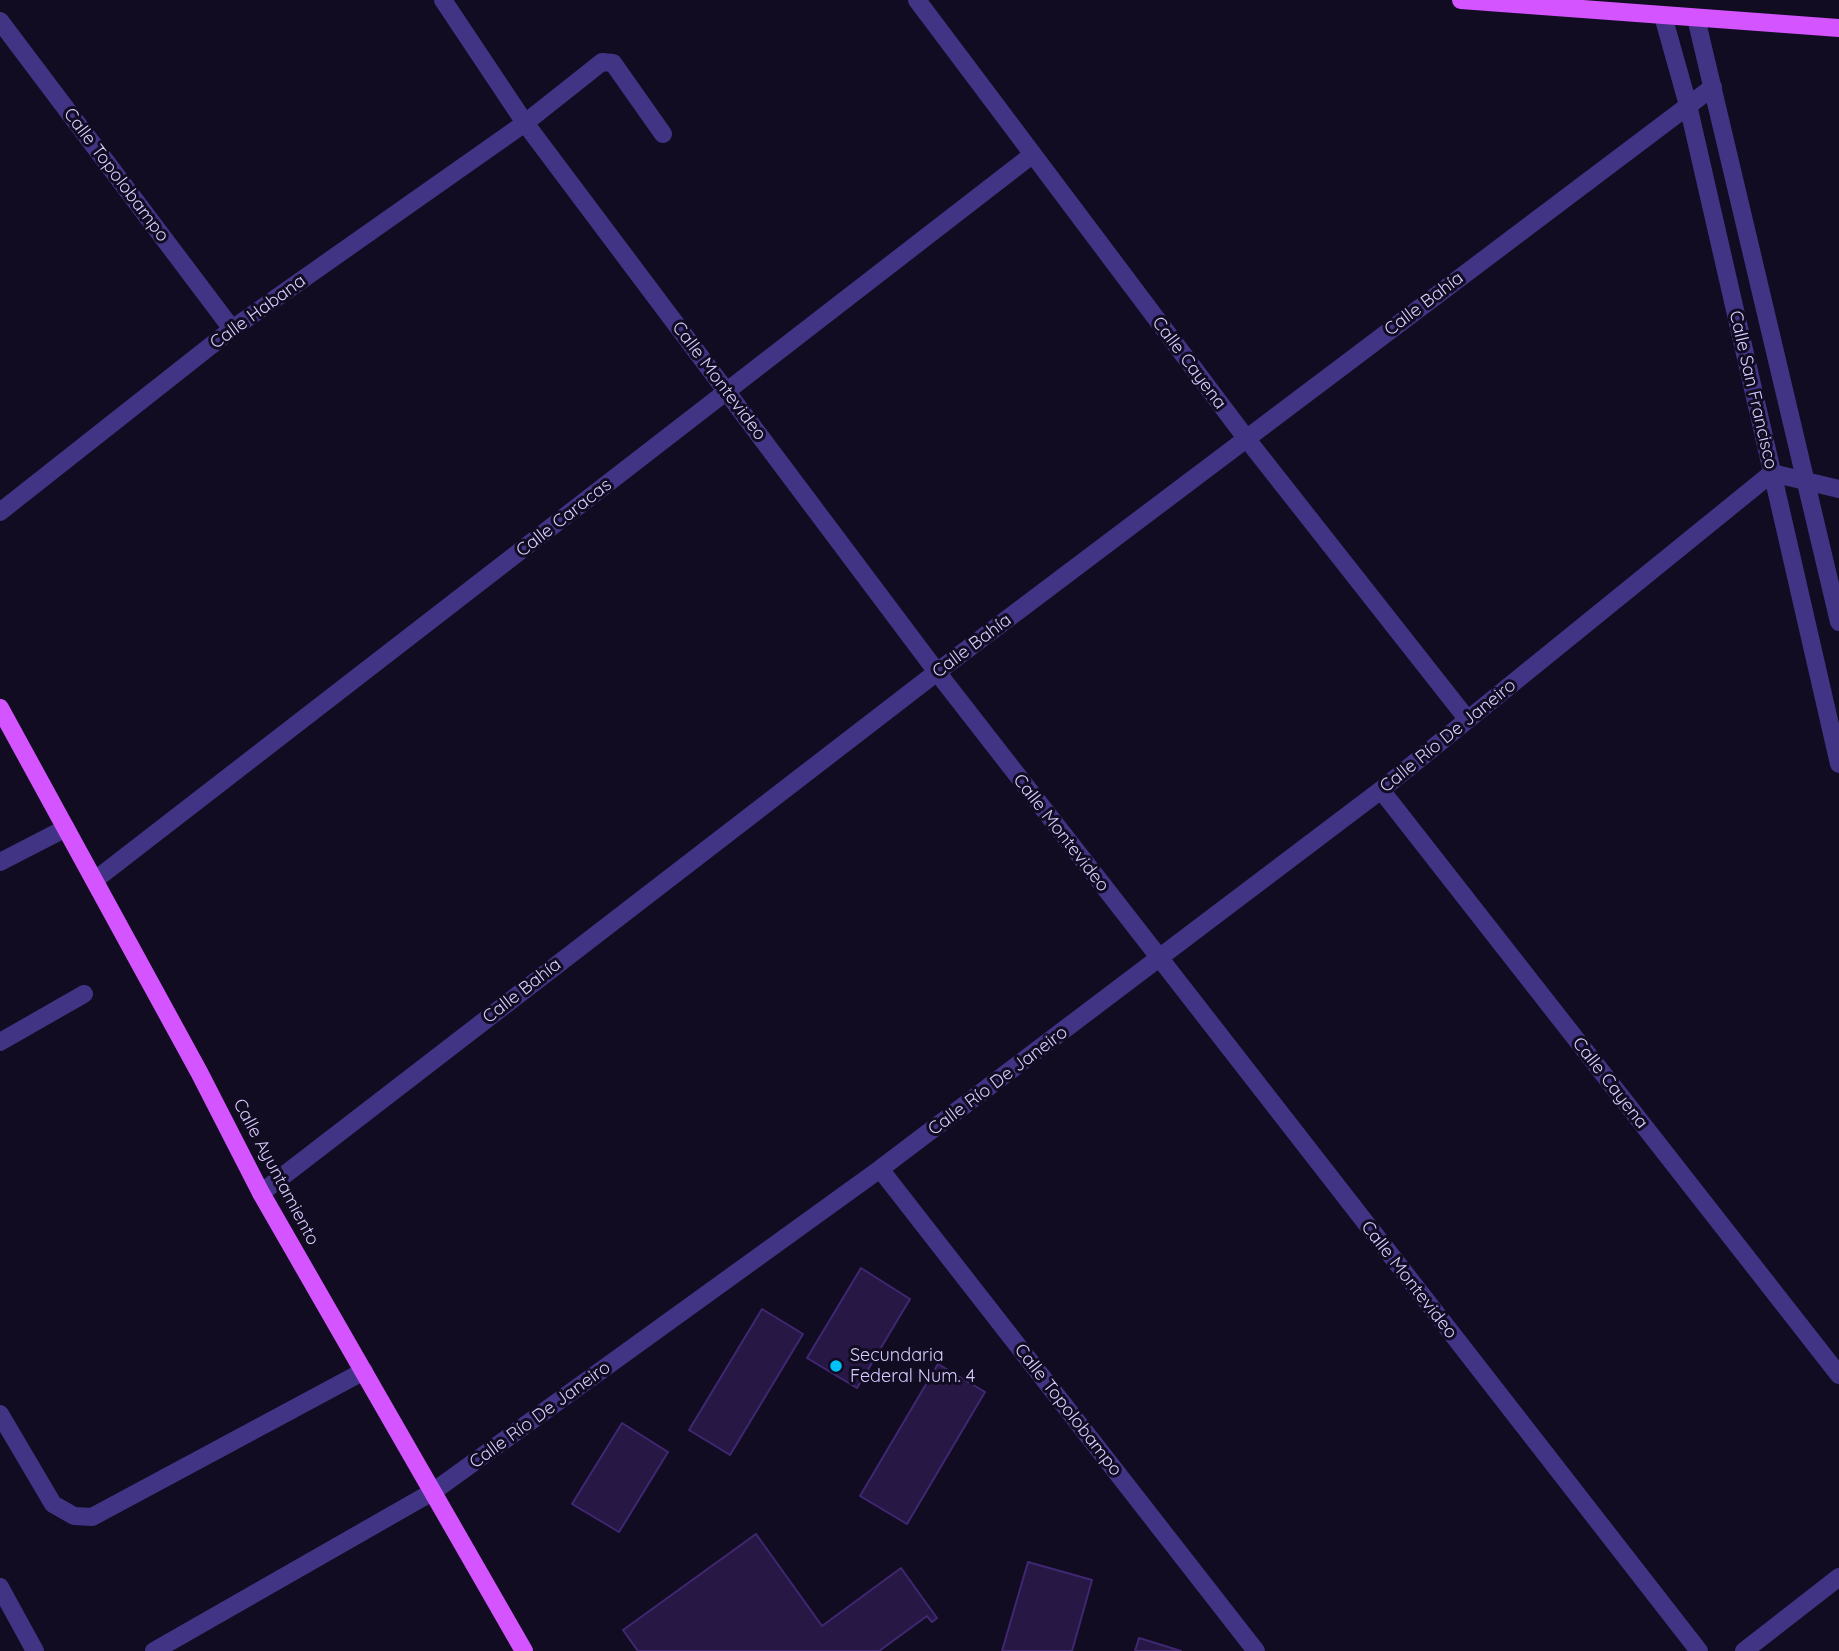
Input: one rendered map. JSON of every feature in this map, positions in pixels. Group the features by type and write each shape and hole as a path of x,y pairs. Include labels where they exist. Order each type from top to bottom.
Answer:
{"main road":[{"path":"1461,0 1586,5 1664,16 1839,28"},
{"name":"Calle Ayuntamiento","path":"0,708 95,880 261,1193 524,1651"}],"street":[{"name":"Calle Montevideo","path":"443,0 524,123 937,672 1699,1651"},
{"name":"Calle Cayena","path":"917,0 1246,438 1468,720"},
{"name":"Calle San Francisco","path":"1664,16 1688,105 1839,764"},
{"name":"Calle San Francisco","path":"1696,18 1839,622"},
{"name":"Calle Topolobampo","path":"0,21 232,329"},
{"name":"Calle Habana","path":"0,512 232,329 524,123 602,62 609,61 663,134"},
{"name":"Calle Bahía","path":"261,1193 937,672 1713,87"},
{"name":"Calle Caracas","path":"95,880 1032,155"},
{"path":"1772,473 1839,489"},
{"name":"Calle Río De Janeiro","path":"154,1651 434,1491 880,1169 1160,960 1381,790 1772,473"},
{"name":"Calle Cayena","path":"1381,790 1839,1376"},
{"path":"0,862 66,828"},
{"path":"0,1042 84,994"},
{"name":"Calle Topolobampo","path":"880,1169 1256,1651"},
{"path":"0,1414 53,1504 74,1516 92,1517 364,1371"},
{"path":"1744,1651 1839,1577"},
{"path":"0,1587 35,1651"}],"building":[{"path":"861,1268 910,1299 857,1388 807,1358"},
{"path":"762,1309 803,1334 730,1455 689,1430"},
{"path":"938,1364 985,1392 907,1524 860,1496"},
{"path":"622,1423 668,1452 619,1532 572,1504"},
{"path":"756,1534 822,1626 901,1568 937,1618 932,1622 927,1616 879,1651 638,1651 623,1630"},
{"path":"1028,1562 1092,1580 1072,1651 1002,1651"},
{"path":"1139,1638 1181,1651 1135,1651"}],"place":[{"name":"Secundaria Federal Num. 4","path":"836,1366"}]}
